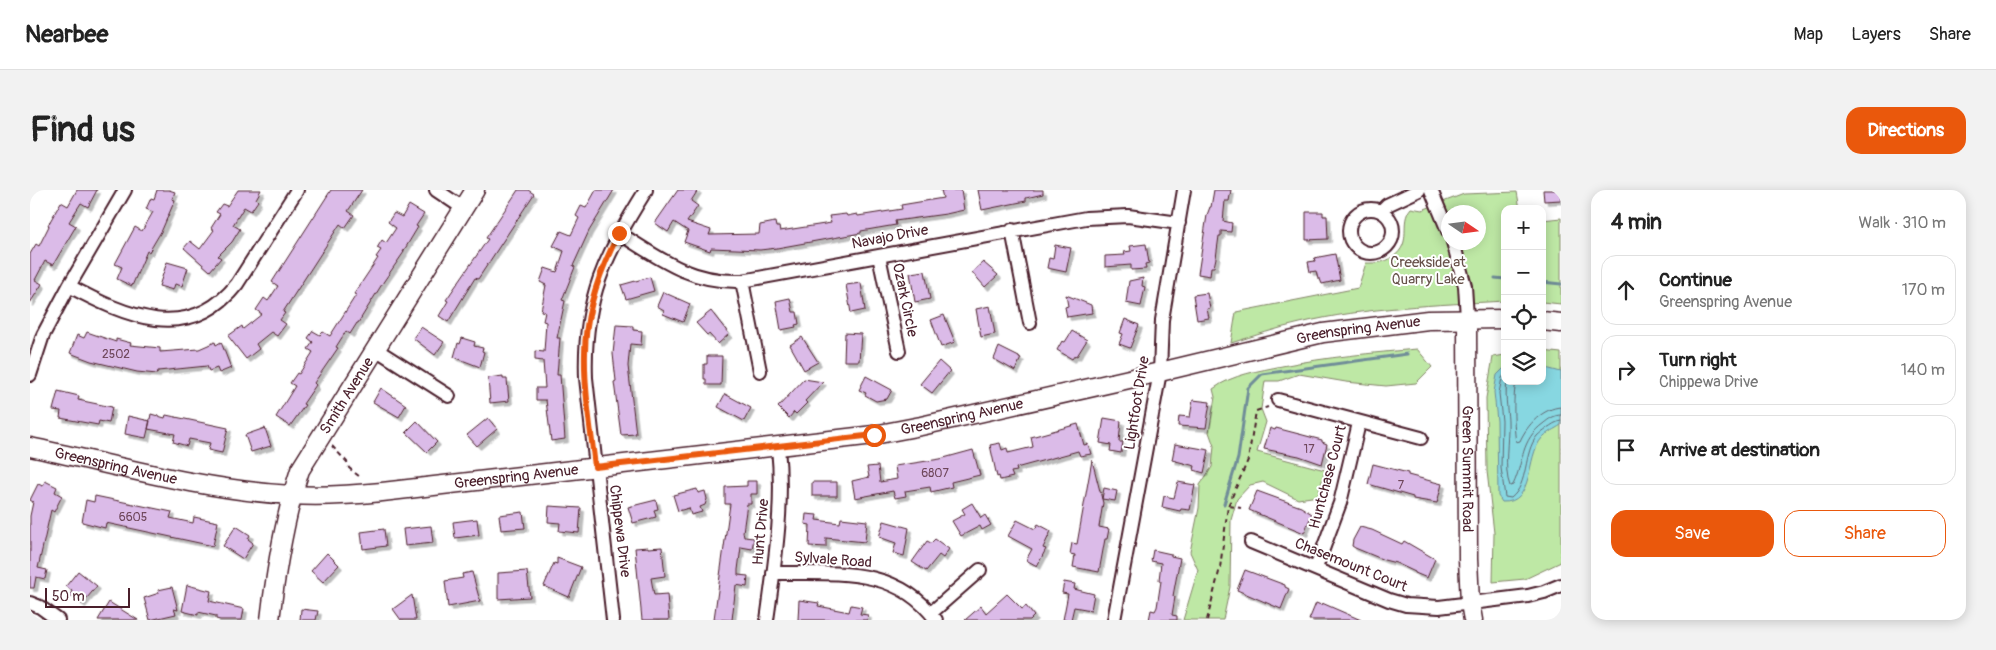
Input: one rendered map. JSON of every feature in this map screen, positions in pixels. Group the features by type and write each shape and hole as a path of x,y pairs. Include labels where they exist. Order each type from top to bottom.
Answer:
{"main road":[{"name":"Smith Avenue","path":"270,620 280,547 300,470 377,350 475,190"},
{"name":"Green Summit Road","path":"1467,318 1472,611"},
{"name":"Greenspring Avenue","path":"30,446 196,482 292,495 352,495 778,447 894,432 1323,333 1404,322 1501,318"},
{"path":"1546,321 1561,323"}],"street":[{"path":"30,374 43,335 69,286 126,190"},
{"path":"69,286 120,312 152,319 170,320 201,315 226,298 237,284 297,190"},
{"path":"436,190 464,208"},
{"name":"Chippewa Drive","path":"613,620 595,467 585,352 592,302 606,259 619,233 646,190"},
{"name":"Lightfoot Drive","path":"1114,620 1160,372 1162,320 1184,190"},
{"path":"1381,211 1387,204 1418,190"},
{"path":"1432,190 1441,213"},
{"name":"Navajo Drive","path":"619,233 672,267 691,275 723,282 742,281 1012,230 1106,216 1147,218 1179,224"},
{"path":"1012,230 1030,323"},
{"path":"1455,250 1465,286 1467,318"},
{"name":"Ozark Circle","path":"879,256 899,351"},
{"path":"742,281 760,371"},
{"path":"377,350 449,396"},
{"name":"Huntchase Court","path":"1273,404 1420,438"},
{"name":"Huntchase Court","path":"1316,568 1340,504 1359,423"},
{"name":"Hunt Drive","path":"767,620 781,498 778,447"},
{"name":"Chasemount Court","path":"1251,542 1389,600 1406,605 1472,611 1544,592 1561,585"},
{"path":"934,617 980,570"},
{"name":"Sylvale Road","path":"773,573 842,574 876,578 904,590 918,599 934,617"},
{"path":"30,603 40,607 58,620"}],"path":[{"path":"1207,620 1220,568 1228,506 1248,460 1256,411 1273,404"},
{"path":"330,444 347,462 349,468 360,477"},
{"path":"1228,506 1241,508"}],"green space":[{"name":"Creekside at Quarry Lake","path":"1517,192 1519,205 1501,205 1501,301 1402,307 1351,313 1291,325 1231,343 1236,312 1358,288 1366,263 1377,263 1387,260 1393,257 1403,245 1407,214 1411,208 1422,210 1464,194"},
{"path":"1561,218 1561,304 1546,302 1546,220"},
{"path":"1417,349 1432,367 1416,383 1386,386 1346,382 1299,374 1279,381 1265,381 1261,409 1266,422 1257,452 1325,470 1318,496 1298,499 1263,482 1250,485 1237,499 1231,520 1230,587 1223,620 1183,620 1198,570 1190,552 1199,508 1200,485 1212,467 1214,446 1209,432 1215,397 1213,389 1238,376 1282,366 1333,358"},
{"path":"1546,351 1561,353 1561,562 1525,579 1493,582 1494,533 1487,471 1486,398 1493,357 1501,356 1501,385 1546,385"}],"water":[{"path":"1546,368 1561,372 1561,425 1544,436 1537,446 1525,488 1520,496 1512,501 1502,502 1498,496 1497,421 1494,392 1497,375 1501,371 1501,385 1546,385"}],"building":[{"path":"77,190 97,190 88,207 81,203 69,222 76,226 53,265 45,261 35,280 42,284 30,303 30,254 36,244 39,246 61,202 68,206"},
{"path":"157,190 175,192 172,199 175,200 162,230 149,252 147,251 132,286 117,279 122,267 115,264 135,227 142,231 153,212 146,209 151,198 154,199"},
{"path":"238,190 261,190 256,199 258,201 251,211 244,207 233,225 240,229 232,242 218,256 221,258 210,271 184,248 190,241 200,249 214,230 211,228 220,214 216,212 222,204 227,206"},
{"path":"331,190 362,190 348,211 354,215 345,228 340,224 283,312 285,313 280,320 286,324 277,336 271,332 256,344 259,349 246,359 228,336 242,326 243,329 262,314 256,310 264,298 268,301 278,286 272,282"},
{"path":"518,190 528,190 534,194 478,279 475,278 448,322 439,316 448,301 446,300 488,239 486,238"},
{"path":"596,190 614,190 589,231 573,266 575,267 562,300 565,301 557,338 560,338 557,375 560,375 565,439 551,441 546,400 536,400 536,388 545,388 543,361 535,360 535,351 544,352 546,322 543,321 545,312 541,311 546,285 540,282 545,268 557,272 564,251 553,246 561,231 571,235 579,218 576,216 581,206 586,208"},
{"path":"678,190 698,190 691,201 698,206 687,222 711,230 709,235 759,234 760,225 775,222 776,227 779,227 780,231 831,223 829,216 857,214 858,216 902,209 901,205 943,198 941,190 961,190 964,210 895,221 896,225 777,248 760,250 711,248 710,251 684,242 688,231 674,222 668,232 655,223"},
{"path":"978,190 1043,190 1043,194 1026,198 1026,201 982,210"},
{"path":"1214,190 1231,190 1229,201 1225,201 1223,221 1232,223 1231,232 1221,231 1214,267 1211,267 1210,276 1198,274 1207,215 1211,207"},
{"path":"1543,190 1560,190 1561,200 1544,201"},
{"path":"409,205 424,214 416,226 418,227 358,323 350,334 346,331 336,347 338,348 314,383 316,385 303,404 305,405 290,426 276,417 295,386 290,383 297,373 299,374 313,352 308,349 313,342 308,338 313,331 320,335 323,332 330,336 356,295 354,294 378,258 376,257 381,250 377,248 382,240 386,243 396,228 388,222 394,213 402,217"},
{"path":"1306,212 1323,212 1323,216 1327,216 1328,239 1306,240"},
{"path":"1146,244 1149,263 1145,264 1146,269 1131,270 1131,265 1105,267 1105,256 1125,255 1124,252 1131,251 1130,246"},
{"path":"1055,245 1071,248 1066,272 1047,268 1049,258 1053,259"},
{"path":"1335,254 1340,280 1322,284 1320,279 1318,279 1316,271 1310,272 1308,262 1315,261 1314,258"},
{"path":"167,262 188,268 182,286 175,284 173,290 159,286"},
{"path":"983,262 998,275 985,287 972,272"},
{"path":"925,271 930,299 915,302 910,273"},
{"path":"650,277 654,291 626,299 621,285"},
{"path":"1143,278 1142,286 1145,287 1141,306 1126,303 1129,281"},
{"path":"861,283 865,310 851,313 846,285"},
{"path":"663,292 690,304 683,322 663,314 664,310 657,306"},
{"path":"1207,293 1210,308 1207,309 1209,318 1197,320 1193,295"},
{"path":"1066,295 1091,305 1092,313 1067,317 1065,307 1068,306"},
{"path":"790,298 793,312 797,312 799,324 795,325 796,327 781,330 776,301"},
{"path":"990,306 995,334 981,337 976,309"},
{"path":"711,311 729,334 718,344 696,323"},
{"path":"944,315 955,342 941,347 931,320"},
{"path":"1125,319 1139,325 1130,348 1119,344 1123,334 1120,333"},
{"path":"616,325 633,326 633,330 642,331 641,345 630,344 628,366 636,434 621,435 614,382 616,381 613,354"},
{"path":"421,327 444,342 435,355 413,338"},
{"path":"1072,331 1087,340 1077,356 1075,355 1072,359 1057,350 1062,341 1065,342"},
{"path":"87,332 116,342 116,339 131,343 130,345 160,348 160,352 199,349 215,342 216,345 221,342 231,368 219,373 217,368 209,371 207,366 158,371 157,374 137,372 91,361 70,353 77,335 84,338"},
{"path":"845,333 861,334 859,361 844,361"},
{"path":"802,337 818,362 804,370 790,345"},
{"path":"462,338 475,342 474,346 483,348 482,351 484,352 480,367 454,357 458,343 460,344"},
{"path":"999,347 1021,358 1015,371 994,359"},
{"path":"707,356 722,356 721,385 706,385 704,364 707,364"},
{"path":"939,361 950,371 932,393 920,384"},
{"path":"503,376 503,379 507,379 509,401 490,403 488,378"},
{"path":"866,376 892,390 887,399 876,401 859,390"},
{"path":"804,379 823,382 805,401 807,403 789,418 778,407"},
{"path":"381,388 406,405 399,417 373,402"},
{"path":"58,391 79,396 78,400 112,407 109,423 99,421 98,425 60,418 61,411 53,410"},
{"path":"725,394 751,408 744,421 718,407"},
{"path":"1193,400 1210,402 1206,428 1178,426 1179,416 1190,417"},
{"path":"151,414 165,418 166,415 228,428 222,453 208,450 210,443 189,439 187,446 173,442 175,434 148,429"},
{"path":"128,416 150,421 146,438 125,434"},
{"path":"488,418 497,429 477,446 467,435"},
{"path":"1104,418 1121,421 1119,442 1123,442 1121,453 1110,451 1111,445 1100,443"},
{"path":"417,421 437,442 427,452 406,432"},
{"path":"1078,424 1084,445 1088,444 1091,454 1080,456 1078,451 1016,468 1017,471 1011,472 1013,477 1000,480 999,476 997,477 990,445 1000,443 1002,450 1007,448 1008,453 1033,447 1031,437"},
{"path":"265,428 271,446 251,452 245,435"},
{"path":"1270,428 1322,440 1322,442 1327,444 1322,464 1299,456 1264,449"},
{"path":"1175,444 1209,450 1204,473 1194,470 1195,466 1172,460"},
{"path":"973,450 980,475 951,482 952,487 931,492 930,487 905,491 906,496 895,498 893,491 855,498 852,481 869,477 867,467 878,466 880,482 897,479 895,466 940,459"},
{"path":"1092,460 1103,503 1099,527 1109,529 1107,539 1105,539 1099,572 1073,567 1075,555 1070,554 1072,543 1077,544"},
{"path":"1373,464 1442,484 1437,503 1413,499 1413,497 1368,484"},
{"path":"45,481 57,487 55,492 62,496 54,512 51,510 38,568 47,570 45,579 36,577 34,588 30,588 30,516 33,502 30,500 38,484 43,486"},
{"path":"747,481 757,481 757,494 751,494 751,504 747,504 743,532 744,537 754,538 752,549 741,547 738,570 738,575 748,576 747,587 736,585 732,620 714,619 730,504 725,504 725,487 747,486"},
{"path":"812,482 837,482 837,496 812,496"},
{"path":"1178,482 1195,485 1190,510 1181,509 1180,511 1162,507 1164,496 1174,498"},
{"path":"1104,488 1117,491 1115,501 1102,499"},
{"path":"697,489 698,493 705,491 707,499 705,505 700,507 702,512 691,515 689,508 678,511 673,495"},
{"path":"1257,491 1301,507 1312,514 1304,533 1249,510"},
{"path":"95,496 172,512 170,518 193,523 194,517 218,522 213,546 106,523 105,528 82,522 86,500 94,502"},
{"path":"656,500 658,509 654,510 656,517 633,523 628,507"},
{"path":"972,503 981,518 985,515 991,525 982,530 980,526 961,536 952,521 965,514 962,509"},
{"path":"549,506 581,508 579,533 559,531 560,523 548,522"},
{"path":"523,512 525,528 501,530 499,515"},
{"path":"806,514 817,515 816,520 840,523 841,518 867,521 865,542 826,538 826,547 809,546 810,525 805,524"},
{"path":"477,519 479,535 455,538 453,522"},
{"path":"1017,520 1035,529 1038,524 1051,531 1043,548 1046,549 1037,566 1026,560 1032,549 1008,536"},
{"path":"884,521 909,528 904,556 893,553 896,543 879,537"},
{"path":"236,526 250,535 248,539 253,543 243,559 223,546"},
{"path":"431,526 433,543 405,546 403,529"},
{"path":"1360,527 1372,530 1402,544 1404,541 1435,559 1427,578 1396,563 1384,560 1352,546"},
{"path":"384,529 386,546 363,549 361,532"},
{"path":"935,539 949,549 943,558 939,555 926,571 912,562 927,541 931,543"},
{"path":"662,547 665,576 651,578 654,595 667,594 669,620 642,620 635,548"},
{"path":"1153,550 1180,558 1173,596 1175,597 1172,615 1177,616 1177,620 1149,620 1151,610 1155,611 1157,607 1161,581 1159,580 1161,563 1151,561"},
{"path":"327,553 339,565 323,582 311,571"},
{"path":"557,558 581,567 569,597 544,586 554,563 557,564"},
{"path":"1245,570 1285,585 1289,589 1281,609 1237,590"},
{"path":"78,571 97,586 82,604 70,595 72,591 66,586"},
{"path":"527,571 530,597 498,599 498,573"},
{"path":"472,572 480,601 448,607 445,581 463,578 462,574"},
{"path":"1064,582 1075,584 1074,589 1094,594 1091,610 1074,607 1071,620 1063,620 1068,594 1062,593"},
{"path":"187,585 211,591 209,601 244,609 242,620 220,620 216,619 216,616 198,612 198,615 182,611"},
{"path":"172,587 178,610 174,609 176,614 150,620 144,598 159,593 158,590"},
{"path":"1007,594 1022,609 1026,606 1034,616 1030,620 965,620 981,606 986,613"},
{"path":"412,595 416,620 401,620 393,609"},
{"path":"799,600 819,603 818,606 849,612 851,605 862,607 860,614 868,615 867,620 798,620"},
{"path":"109,602 138,620 98,620"},
{"path":"1316,603 1321,605 1322,603 1361,620 1309,620"},
{"path":"301,609 318,611 316,620 300,620"}],"waterway":[{"path":"1495,278 1501,279"},
{"path":"1546,282 1561,284"},
{"path":"1224,504 1238,458 1248,388 1262,374 1407,354"}],"route":[{"path":"619,233 599,278 587,329 585,352 586,378 595,467 874,435"}]}
